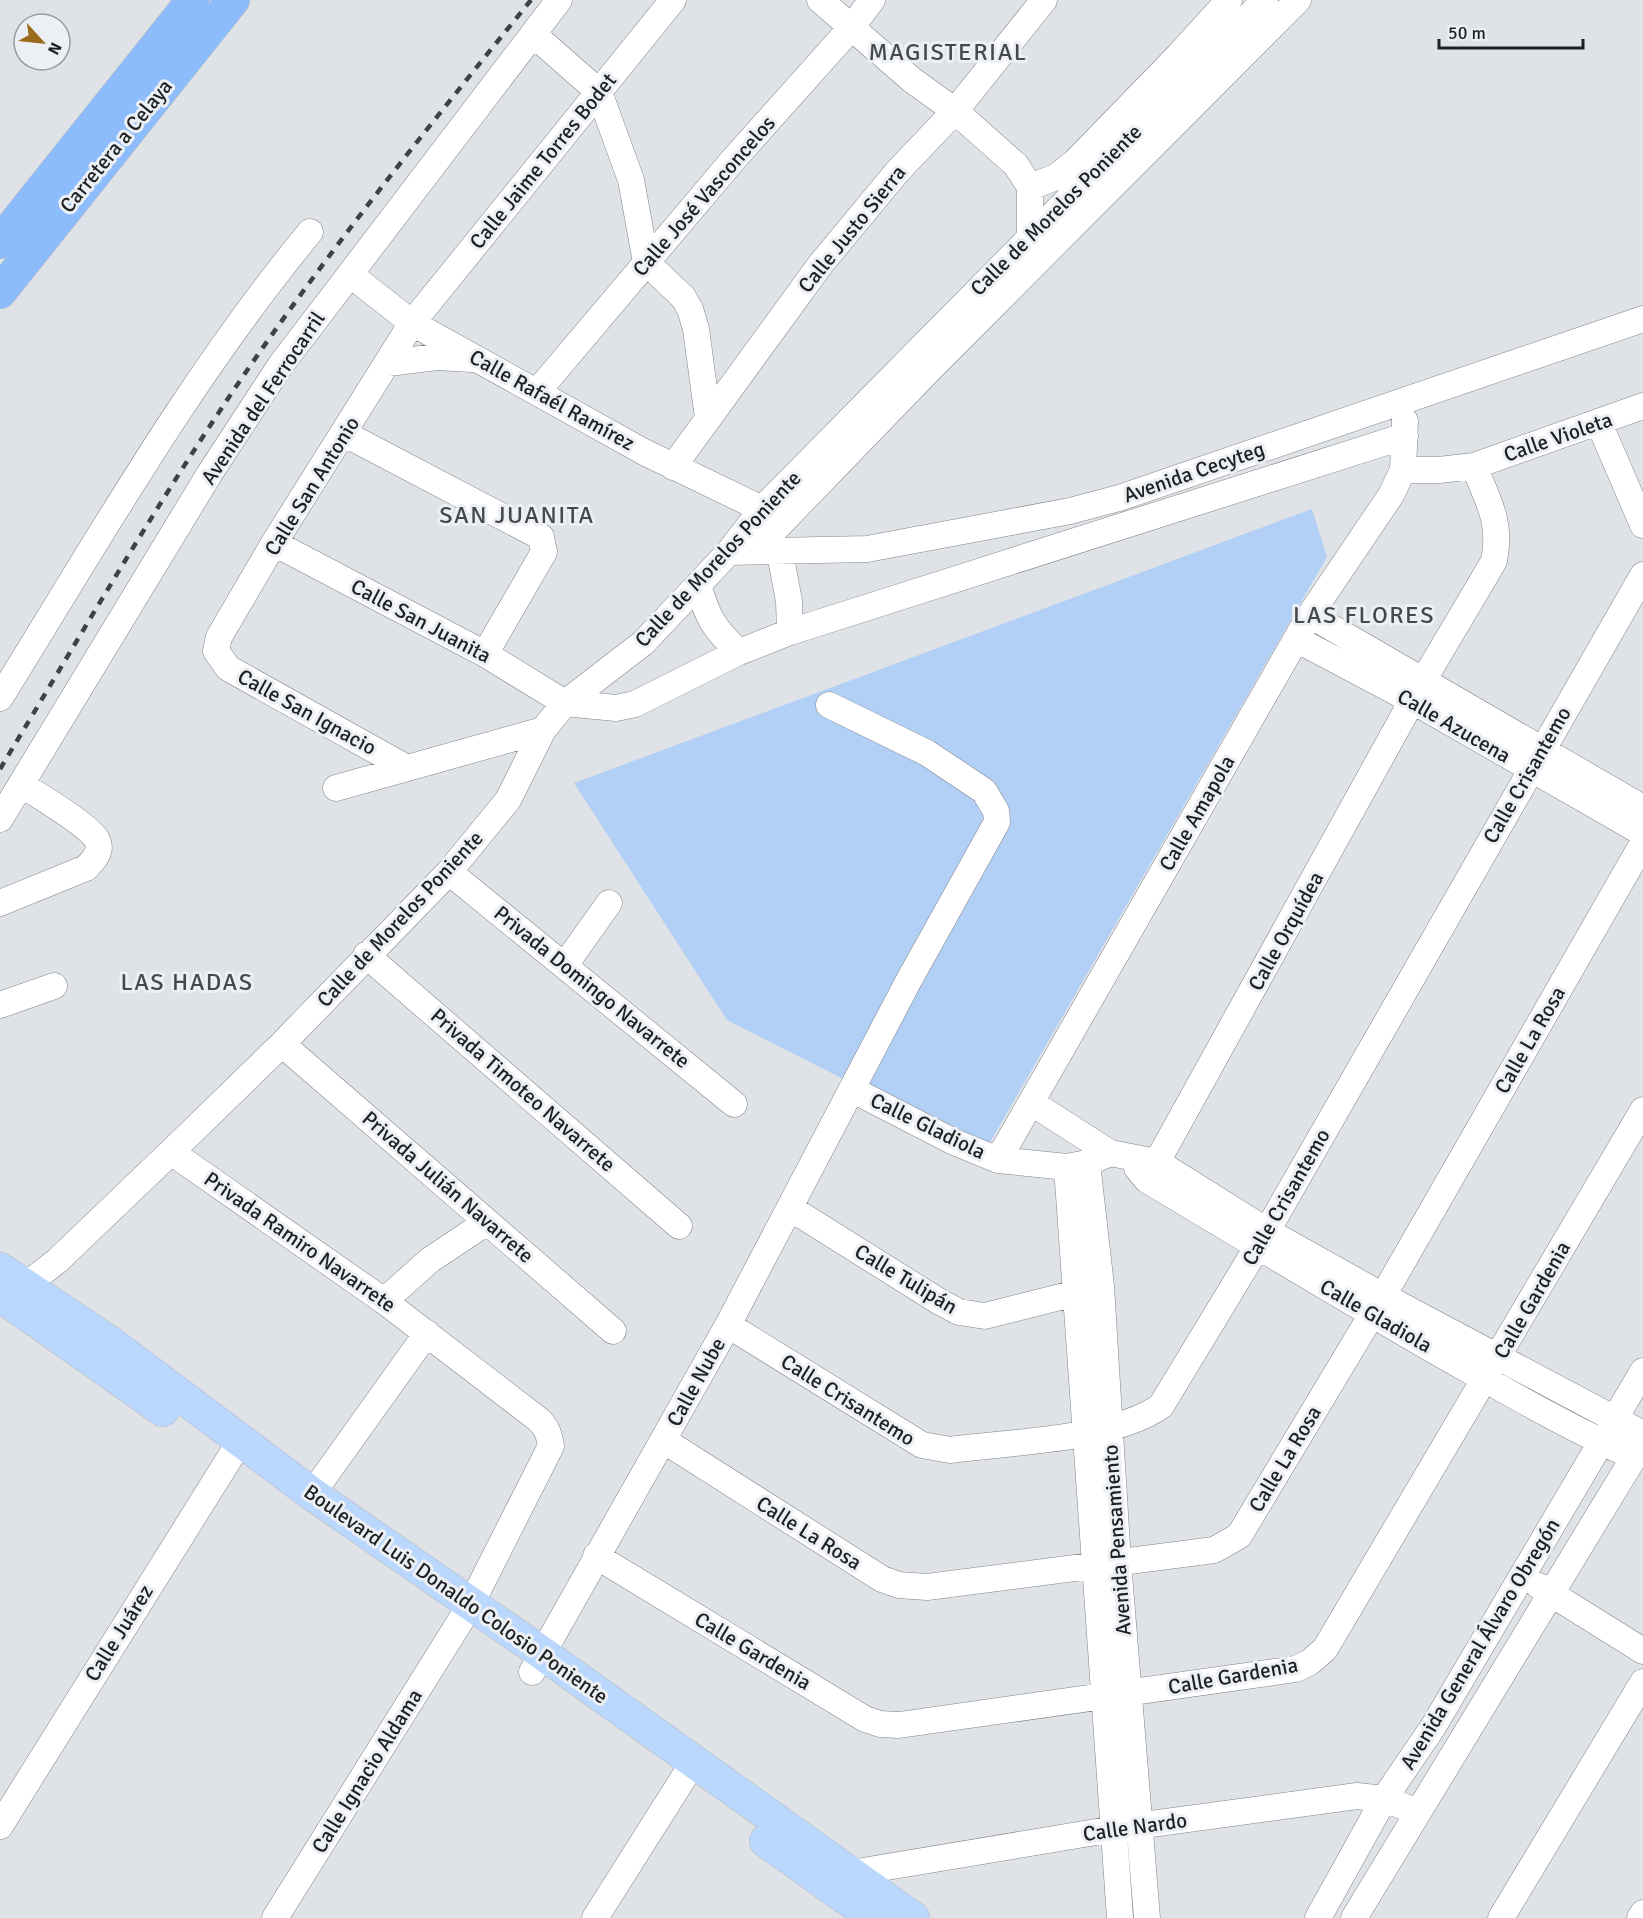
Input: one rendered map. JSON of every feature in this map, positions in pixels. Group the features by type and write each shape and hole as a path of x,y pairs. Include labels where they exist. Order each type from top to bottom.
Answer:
{"highway":[{"name":"Carretera a Celaya","path":"0,242 193,0"},
{"name":"Carretera a Celaya","path":"0,291 233,0"}],"main road":[{"name":"Boulevard Luis Donaldo Colosio Poniente","path":"6,1293 112,1344 235,1448 465,1614 537,1662 687,1772 874,1918"},
{"name":"Boulevard Luis Donaldo Colosio Poniente","path":"235,1448 312,1494 465,1614"},
{"name":"Boulevard Luis Donaldo Colosio Poniente","path":"687,1772 851,1873 913,1918"}],"street":[{"name":"Avenida del Ferrocarril","path":"0,819 217,464 280,366 559,0"},
{"name":"Calle Jaime Torres Bodet","path":"412,323 673,0"},
{"path":"820,0 912,80 955,111 1016,165 1030,187 1030,236"},
{"name":"Calle José Vasconcelos","path":"537,392 733,160 851,28 872,0"},
{"name":"Calle Justo Sierra","path":"673,467 820,265 897,172 955,111 1044,0"},
{"path":"1194,72 1229,0"},
{"name":"Calle de Morelos Poniente","path":"6,1293 57,1261 282,1044 449,872 508,800 543,730 565,703 643,643 729,552 762,509 926,358 1264,0"},
{"name":"Calle de Morelos Poniente","path":"755,550 926,358 1104,147 1194,72 1298,0"},
{"path":"534,35 599,92 631,180 646,262 683,297 690,309 696,329 708,418"},
{"path":"1030,187 1056,177 1075,162 1104,147"},
{"path":"0,698 197,382 276,273 309,232"},
{"name":"Calle Rafaél Ramírez","path":"351,275 412,323 673,467 762,509"},
{"name":"Avenida Cecyteg","path":"729,552 755,550 780,553 897,545 1070,511 1119,498 1643,319"},
{"name":"Calle San Antonio","path":"216,651 219,638 274,543 345,434 412,323"},
{"path":"388,363 437,357 478,359"},
{"name":"Calle Amapola","path":"998,1160 1310,615 1391,495 1403,470 1405,400"},
{"name":"Calle Violeta","path":"1474,466 1643,406"},
{"path":"1599,423 1643,525"},
{"path":"345,434 541,537 544,552 485,654"},
{"path":"565,703 616,708 634,704 739,652 790,632 1405,436"},
{"path":"1403,470 1439,470 1474,466"},
{"name":"Calle Orquídea","path":"1152,1171 1418,691 1494,561 1498,539 1497,524 1474,466"},
{"name":"Calle San Juanita","path":"274,543 485,654 565,703"},
{"path":"780,553 789,601 790,632"},
{"name":"Calle Crisantemo","path":"728,1325 922,1446 950,1450 1098,1430 1151,1413 1168,1397 1263,1239 1535,760 1643,575"},
{"path":"698,585 708,617 720,634 739,652"},
{"name":"Calle Azucena","path":"1310,615 1418,691 1535,760 1643,833"},
{"name":"Calle Azucena","path":"1296,639 1418,691"},
{"name":"Calle San Ignacio","path":"216,651 228,668 405,767"},
{"name":"Calle Nube","path":"537,1662 728,1325 909,980 997,822 996,811 984,791 927,753 829,705"},
{"path":"336,788 543,730"},
{"name":"Calle Azucena","path":"1535,760 1643,808"},
{"path":"0,903 86,868 99,851 97,840 81,825 21,784"},
{"name":"Calle La Rosa","path":"663,1440 882,1579 898,1585 927,1587 1214,1550 1239,1536 1378,1305 1643,843"},
{"name":"Privada Domingo Navarrete","path":"449,872 734,1104"},
{"path":"565,965 609,903"},
{"name":"Privada Timoteo Navarrete","path":"366,955 563,1122 680,1226"},
{"path":"0,1005 54,986"},
{"name":"Privada Julián Navarrete","path":"282,1044 614,1331"},
{"name":"Calle Gladiola","path":"853,1090 952,1141 998,1160 1098,1160 1152,1171 1263,1239 1492,1369 1606,1431 1640,1444"},
{"name":"Calle Gladiola","path":"1032,1103 1098,1160"},
{"name":"Calle Gardenia","path":"596,1556 865,1719 880,1724 899,1725 1296,1669 1310,1662 1325,1649 1643,1110"},
{"name":"Privada Ramiro Navarrete","path":"171,1152 384,1300 547,1428 551,1446 465,1614"},
{"name":"Avenida Pensamiento","path":"1098,1160 1089,1290 1098,1430 1107,1563 1129,1694 1147,1918"},
{"name":"Calle Tulipán","path":"790,1209 940,1302 966,1314 986,1316 1089,1290"},
{"path":"384,1300 430,1260 488,1222"},
{"path":"312,1494 427,1333"},
{"name":"Avenida General Álvaro Obregón","path":"1318,1918 1384,1799 1433,1727 1643,1371"},
{"name":"Avenida General Álvaro Obregón","path":"1354,1918 1553,1594 1640,1444"},
{"name":"Calle Juárez","path":"0,1826 235,1448"},
{"name":"Avenida Pensamiento","path":"1107,1563 1102,1698 1120,1918"},
{"path":"1522,1576 1643,1651"},
{"name":"Calle Ignacio Aldama","path":"275,1918 465,1614"},
{"path":"1501,1918 1643,1682"},
{"path":"595,1918 687,1772"},
{"name":"Calle Nardo","path":"851,1873 1114,1829 1358,1796 1384,1799 1418,1812"},
{"path":"1640,1918 1643,1913"}],"shaded area":[{"path":"1312,509 1327,557 985,1151 727,1020 574,783"}],"railway":[{"path":"0,769 152,517 215,418 281,321 350,228 531,0"}],"district":[{"name":"MAGISTERIAL","path":"948,52"},
{"name":"SAN JUANITA","path":"517,515"},
{"name":"LAS FLORES","path":"1364,615"},
{"name":"LAS HADAS","path":"187,982"}]}
